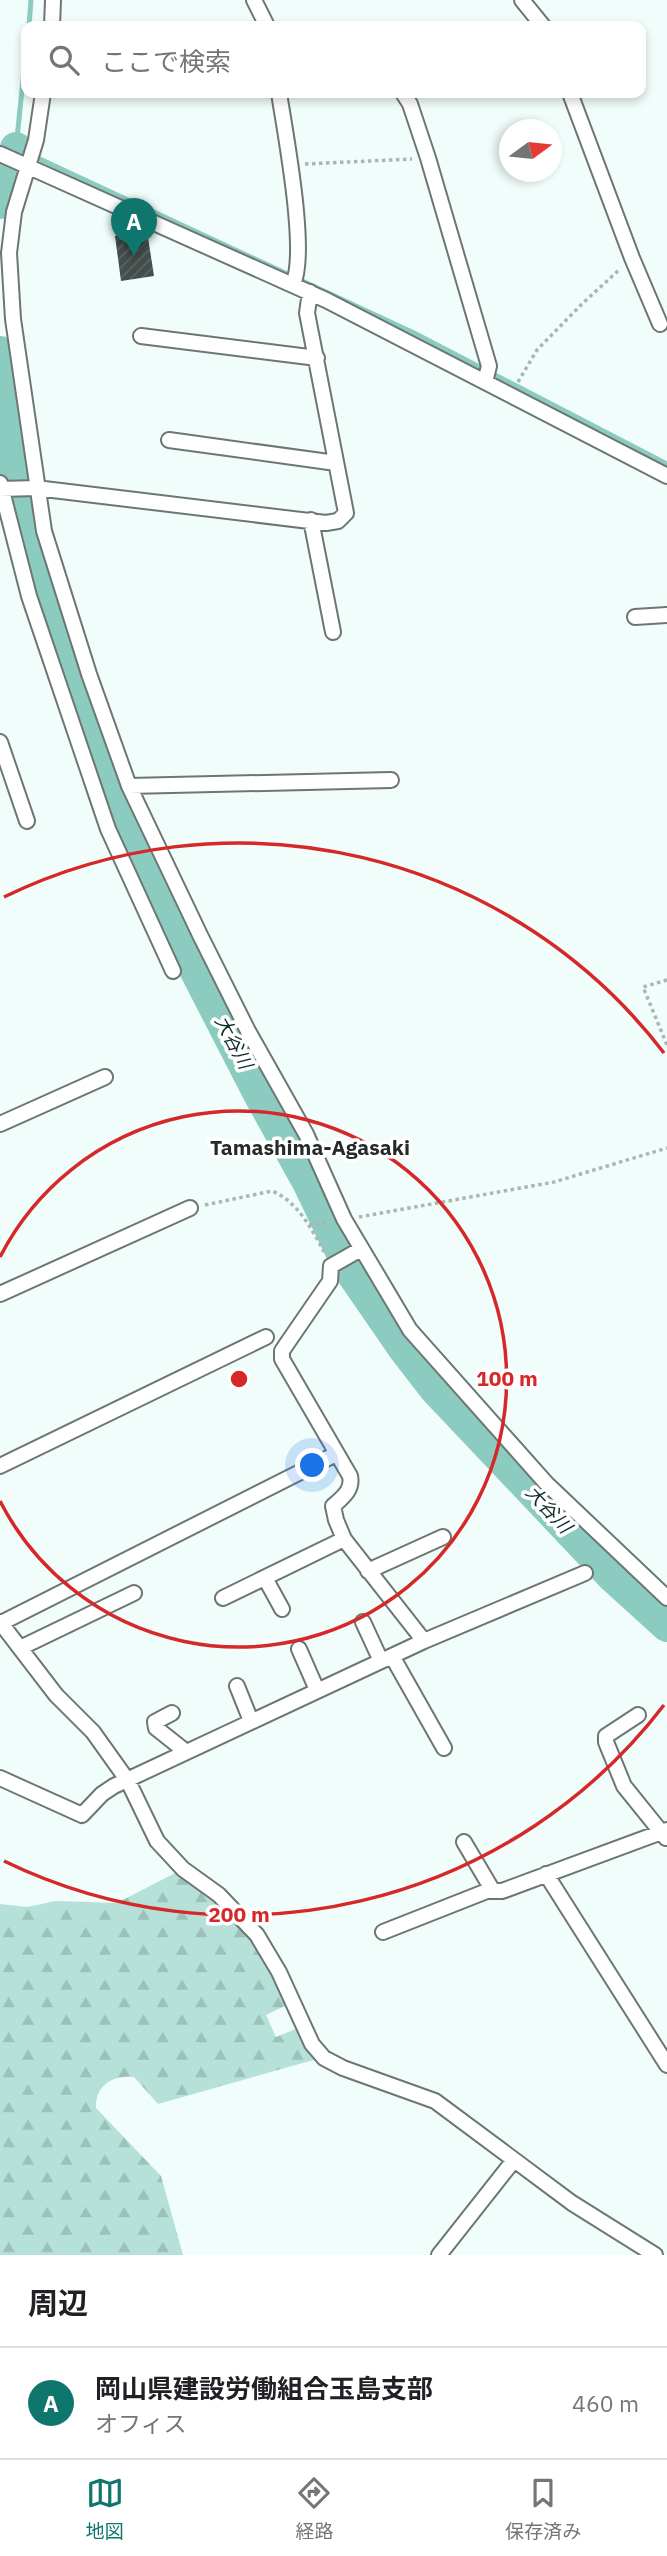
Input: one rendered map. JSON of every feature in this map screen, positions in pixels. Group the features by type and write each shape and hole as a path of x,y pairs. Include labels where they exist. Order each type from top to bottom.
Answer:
{"street":[{"path":"52,21 53,0"},
{"path":"254,0 264,21"},
{"path":"522,0 539,21"},
{"path":"42,98 35,144 14,212 9,253 13,319 44,531 89,674 129,786 218,971 306,1134 344,1219 410,1330 546,1483 667,1598"},
{"path":"280,98 290,165 296,277"},
{"path":"406,98 428,158 487,375"},
{"path":"572,98 632,258 660,324"},
{"path":"0,154 296,277 310,292 487,375 667,476"},
{"path":"0,489 36,488 326,523 338,521 346,513 307,313 310,292"},
{"path":"141,336 317,358"},
{"path":"169,440 336,463"},
{"path":"0,482 30,596 108,829 173,971"},
{"path":"311,520 333,632"},
{"path":"635,617 667,615"},
{"path":"0,742 27,821"},
{"path":"129,786 391,780"},
{"path":"0,1124 105,1077"},
{"path":"0,1294 190,1208"},
{"path":"361,1249 331,1266 330,1281 282,1351 282,1359 350,1476 352,1483 347,1492 333,1506 344,1539 424,1641"},
{"path":"0,1466 267,1337"},
{"path":"336,1454 0,1623 56,1695 93,1732 128,1781 157,1841 183,1870 219,1895 257,1935 279,1972 312,2044 324,2058 343,2068 435,2101 572,2203 655,2255"},
{"path":"368,1571 443,1537"},
{"path":"223,1598 344,1539"},
{"path":"0,1778 82,1815 102,1794 114,1786 185,1751 424,1641 584,1573"},
{"path":"265,1577 282,1609"},
{"path":"20,1648 134,1593"},
{"path":"363,1622 444,1748"},
{"path":"299,1648 317,1690"},
{"path":"237,1686 251,1721"},
{"path":"172,1713 155,1722 156,1728 185,1751"},
{"path":"383,1932 493,1891 502,1891 665,1834 624,1786 606,1742 606,1736 638,1715"},
{"path":"464,1842 493,1891"},
{"path":"546,1874 667,2065"},
{"path":"439,2255 514,2160"}],"path":[{"path":"290,165 428,158"},
{"path":"518,382 537,350 632,258"},
{"path":"667,980 643,987 667,1045"},
{"path":"344,1219 554,1182 667,1148"},
{"path":"190,1208 272,1191 289,1201 309,1225 331,1266"},
{"path":"309,1225 316,1225"}],"green space":[{"path":"179,1871 237,1919 256,1942 289,2004 266,2015 276,2037 298,2028 317,2059 158,2104 134,2077 112,2080 102,2088 96,2100 96,2108 161,2176 183,2255 0,2255 0,1904 27,1907 56,1901 117,1903"}],"building":[{"path":"147,231 154,276 121,281 115,236"}],"waterway":[{"path":"29,21 31,0"},
{"path":"21,98 16,148 414,333 667,464"},
{"name":"大谷川","path":"0,203 16,148"},
{"name":"大谷川","path":"0,352 17,487 40,575 91,729 169,919 259,1094 309,1184 351,1272 435,1389 613,1577 667,1626"}],"place":[{"name":"岡山県建設労働組合玉島支部","path":"134,256"}],"district":[{"name":"Tamashima-Agasaki","path":"310,1148"}]}
